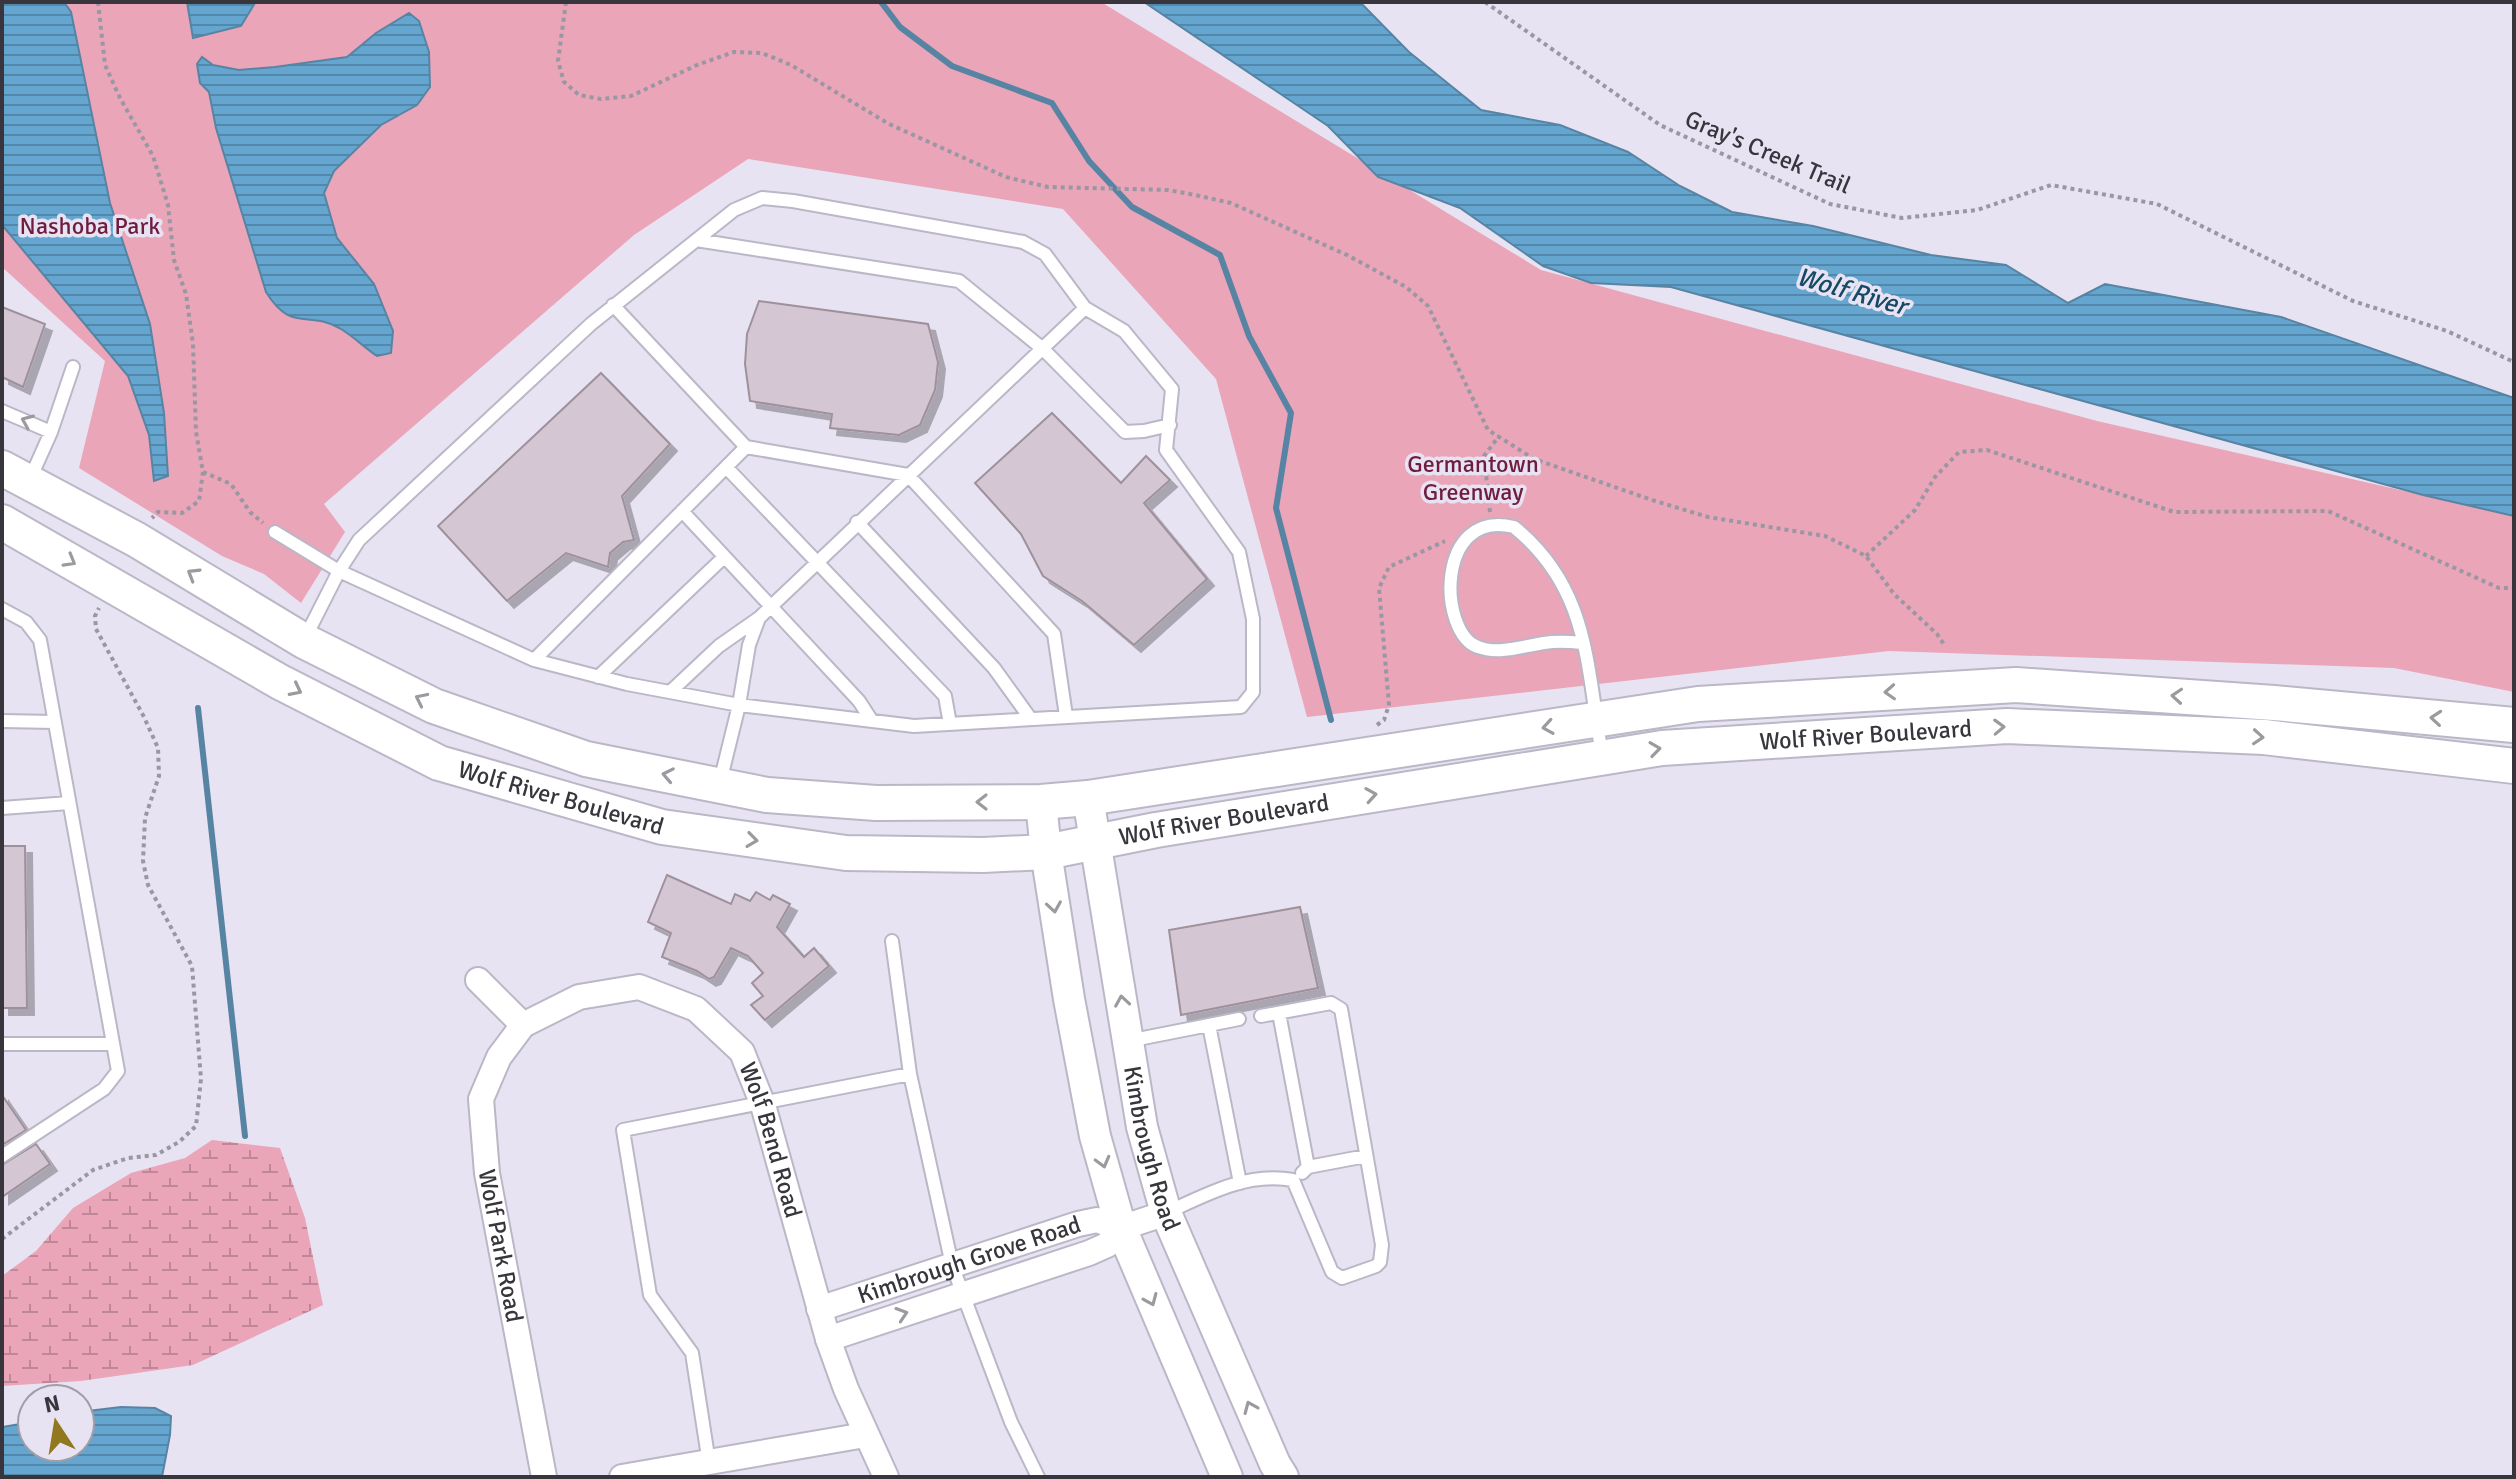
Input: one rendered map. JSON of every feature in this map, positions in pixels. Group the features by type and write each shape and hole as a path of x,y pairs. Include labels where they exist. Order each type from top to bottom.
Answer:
{"main road":[{"name":"Wolf River Boulevard","path":"16,475 137,540 304,641 434,706 586,759 767,795 876,803 1041,802 1088,798 1698,704 2016,685 2274,703 2514,725"},
{"name":"Wolf River Boulevard","path":"4,527 280,682 439,763 662,827 846,853 983,855 1046,852 1156,830 1662,748 2007,726 2264,737 2514,766"}],"street":[{"name":"Kimbrough Road","path":"1088,798 1142,1127 1166,1213 1283,1477"},
{"name":"Kimbrough Road","path":"1041,802 1046,852 1081,1070 1121,1228 1227,1477"},
{"path":"478,980 523,1025"},
{"name":"Wolf Bend Road","path":"523,1025 579,997 639,987 696,1009 742,1052 763,1105 828,1339 865,1435 886,1477"},
{"name":"Wolf Park Road","path":"523,1025 499,1057 481,1099 487,1173 544,1477"},
{"name":"Kimbrough Grove Road","path":"828,1339 1089,1253 1107,1245 1121,1228 1166,1213"},
{"name":"Kimbrough Grove Road","path":"819,1309 1097,1220 1121,1228"},
{"path":"622,1477 865,1435"}],"lane":[{"path":"275,532 339,571 534,660 598,677 739,705 914,726 1241,707 1253,692 1253,619 1239,552 1166,450 1172,389 1124,331 1085,308 1045,254 1023,242 762,198 734,210 613,305 359,540 339,571 304,641"},
{"path":"696,240 959,281 1043,349 1125,432 1170,425"},
{"path":"613,305 746,447 908,475 1054,634 1066,716"},
{"path":"670,692 719,646 759,618 1085,308"},
{"path":"16,475 51,432 73,367"},
{"path":"2,411 51,432"},
{"path":"534,660 746,447"},
{"path":"726,467 945,696 950,724"},
{"path":"682,511 859,701 872,721"},
{"path":"857,522 994,668 1030,718"},
{"path":"1583,643 1552,642 1497,651 1477,647 1467,641 1457,628 1449,581 1456,553 1469,535 1488,526 1514,527 1528,538 1565,586 1577,615 1583,643 1603,757"},
{"path":"598,677 724,557"},
{"path":"2,609 26,622 40,640 118,1071 104,1089 6,1154 2,1138"},
{"path":"719,786 739,705 749,645 759,618"},
{"path":"2,721 55,722"},
{"path":"2,808 69,803"},
{"path":"892,941 910,1074 952,1265 1011,1422 1038,1477"},
{"path":"1261,1016 1331,1003 1341,1009 1382,1245 1380,1262 1342,1278 1332,1272 1293,1180"},
{"path":"1279,1013 1308,1167"},
{"path":"1128,1041 1239,1019"},
{"path":"1209,1025 1240,1183"},
{"path":"2,1044 113,1044"},
{"path":"709,1463 692,1353 650,1295 623,1130 910,1074"},
{"path":"1293,1180 1308,1167 1366,1156"},
{"path":"1166,1213 1228,1185 1272,1176 1293,1180"}],"path":[{"path":"98,2 105,65 153,156 168,205 174,260 186,294 193,344 196,432 203,472 199,501 192,509 182,513 158,512 137,540"},
{"path":"566,2 558,61 564,82 579,95 601,99 631,96 697,65 734,52 762,53 791,65 889,124 1006,177 1048,187 1168,190 1231,203 1347,255 1406,287 1428,306 1488,430 1534,459 1708,517 1825,536 1866,556 1894,594 1937,634 1945,646"},
{"name":"Gray's Creek Trail","path":"1485,2 1660,125 1830,204 1902,218 1977,210 2051,185 2157,204 2353,301 2447,331 2514,362"},
{"path":"1490,519 1484,456 1499,436"},
{"path":"1866,556 1915,510 1935,477 1959,452 1987,450 2174,512 2328,511 2499,588 2514,588"},
{"path":"203,472 231,484 250,512 275,532"},
{"path":"1372,728 1384,720 1389,705 1379,588 1389,567 1447,540"},
{"path":"2,1239 93,1170 128,1158 156,1155 179,1142 196,1126 201,1079 192,966 148,885 143,861 145,818 159,776 158,748 96,629 95,616 113,586"}],"green space":[{"name":"Germantown Greenway","path":"2,2 1101,2 1541,270 2097,421 2514,516 2514,692 2394,668 1889,651 1307,717 1216,379 1063,209 748,159 634,235 324,504 345,532 301,603 264,574 222,556 79,468 105,361 2,267"},
{"path":"212,1140 280,1148 305,1218 323,1305 193,1365 81,1381 2,1386 2,1276 36,1251 73,1208 131,1173 185,1158"}],"water":[{"path":"2,2 64,2 71,12 110,203 150,324 164,413 168,476 154,481 149,435 128,376 2,225"},
{"path":"187,2 255,3 241,26 193,38"},
{"name":"Wolf River","path":"1144,2 1360,2 1409,52 1481,110 1560,125 1628,152 1680,186 1732,212 1813,226 1931,255 2006,265 2068,303 2105,284 2281,317 2514,398 2514,516 2423,495 1671,287 1591,283 1543,266 1460,208 1378,177 1328,126"},
{"path":"409,13 419,21 429,52 430,87 417,105 381,125 334,171 324,193 337,238 374,284 393,331 391,353 377,356 329,323 284,313 266,292 216,128 209,92 200,83 197,64 202,57 213,65 239,70 347,57 376,33"},
{"path":"155,1408 171,1416 162,1477 2,1476 2,1427 16,1425 16,1463 96,1463 96,1410"}],"building":[{"path":"759,301 928,324 938,362 935,390 920,425 899,435 830,428 832,414 750,401 745,364 747,334"},
{"path":"2,307 45,324 23,387 2,377"},
{"path":"601,373 670,444 622,496 634,540 623,542 610,553 608,567 566,553 507,601 438,526"},
{"path":"1052,413 1121,483 1146,456 1170,480 1144,503 1207,579 1134,645 1082,601 1043,576 1021,534 975,483"},
{"path":"2,846 25,846 27,1008 2,1008"},
{"path":"667,875 731,904 735,894 750,901 756,892 770,900 773,895 790,904 777,927 804,957 814,948 829,966 765,1020 751,1005 763,996 752,983 763,973 748,956 731,948 714,977 709,979 662,957 671,933 648,922"},
{"path":"1300,907 1318,988 1181,1015 1169,930"},
{"path":"2,1095 26,1130 2,1145"},
{"path":"36,1144 50,1164 2,1197 2,1165"}],"waterway":[{"path":"881,2 900,27 952,66 1052,103 1089,161 1132,207 1220,255 1249,336 1291,413 1276,508 1331,720"},
{"path":"198,708 245,1136"}],"park label":[{"name":"Nashoba Park","path":"90,226"}]}
